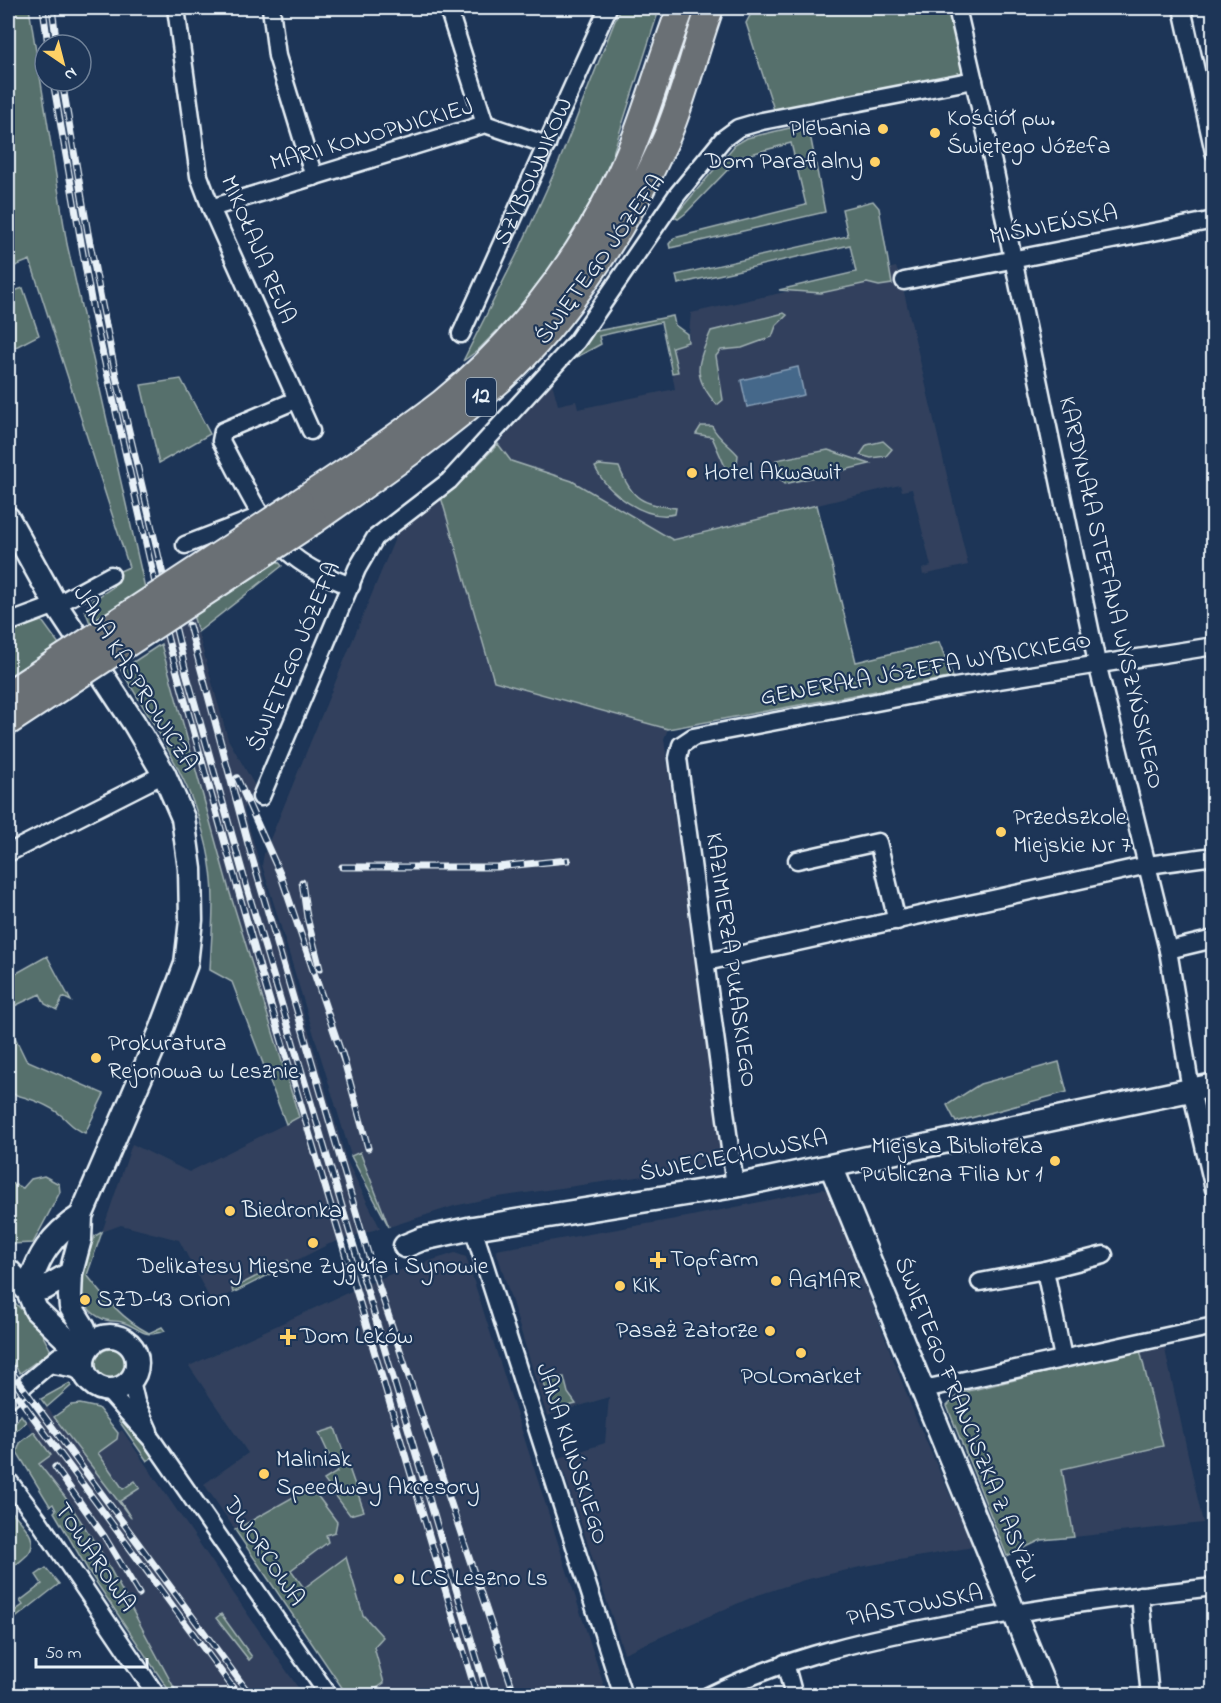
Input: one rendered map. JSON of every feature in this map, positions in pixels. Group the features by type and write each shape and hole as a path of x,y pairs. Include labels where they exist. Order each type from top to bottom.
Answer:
{"main road":[{"name":"12","path":"8,722 306,512 443,402 486,363 542,302 614,189 628,157 681,8"},
{"name":"12","path":"8,694 306,512 404,458 503,377 557,316 614,237 653,166 677,110 710,8"}],"street":[{"name":"MIKOŁAJA REJA","path":"176,8 199,176 211,208 311,431"},
{"path":"271,8 277,56 314,177"},
{"path":"448,8 484,124"},
{"name":"SZYBOWNIKÓW","path":"461,334 608,8"},
{"name":"KARDYNAŁA STEFANA WYSZYŃSKIEGO","path":"957,8 1097,663 1168,950 1191,1090 1214,1189"},
{"path":"1182,8 1214,152"},
{"name":"ŚWIĘTEGO JÓZEFA","path":"261,797 351,586 375,538 449,481 578,341 677,195 723,139 738,129 762,121 974,80"},
{"name":"MARII KONOPNICKIEJ","path":"211,208 484,124 547,145"},
{"name":"MIŚNIEŃSKA","path":"904,281 1214,220"},
{"path":"296,400 223,431 221,441 263,515 290,555 310,568 351,586"},
{"path":"185,545 263,515"},
{"name":"JANA KASPROWICZA","path":"8,518 56,605 134,723 164,774 183,818 190,869 191,920 186,964 162,1028 81,1216 80,1239 71,1273 71,1307 84,1328"},
{"path":"8,623 56,605 111,575"},
{"name":"GENERAŁA JÓZEFA WYBICKIEGO","path":"684,742 693,737 740,728 1097,663 1214,646"},
{"name":"KAZIMIERZA PUŁASKIEGO","path":"684,742 679,749 678,758 735,1186"},
{"path":"8,853 164,774"},
{"path":"797,860 878,842 897,921"},
{"path":"706,962 1148,865 1214,856"},
{"path":"1168,950 1214,939"},
{"name":"ŚWIĘCIECHOWSKA","path":"405,1246 422,1239 473,1228 735,1186 1214,1085"},
{"name":"ŚWIĘTEGO FRANCISZKA Z ASYŻU","path":"831,1166 1048,1695"},
{"path":"28,1292 38,1258 60,1230 81,1216"},
{"name":"JANA KILIŃSKIEGO","path":"473,1228 623,1695"},
{"path":"980,1282 1046,1270 1104,1255"},
{"path":"8,1257 38,1258"},
{"path":"8,1270 28,1292 36,1310 85,1365 97,1387 107,1390 125,1386 131,1380 137,1365 134,1349 122,1339 105,1337 84,1328 67,1318 46,1299 28,1292"},
{"path":"1046,1270 1063,1358"},
{"path":"28,1292 45,1288 71,1273"},
{"path":"924,1389 1214,1326"},
{"path":"85,1365 92,1343 105,1337"},
{"path":"8,1399 59,1356 85,1365"},
{"name":"DWORCOWA","path":"131,1380 136,1402 153,1440"},
{"name":"DWORCOWA","path":"107,1390 153,1440 329,1695"},
{"name":"TOWAROWA","path":"8,1480 39,1521 158,1695"},
{"name":"PIASTOWSKA","path":"708,1695 747,1676 869,1638 1015,1613 1214,1587"},
{"path":"1140,1595 1150,1695"},
{"path":"785,1663 795,1695"}],"shaded area":[{"path":"896,267 903,288 968,565 923,575 922,569 931,566 912,489 902,491 900,485 673,540 572,481 511,461 498,444 552,383 558,405 576,401 578,409 675,389 672,373 678,372 671,347 688,342 691,313"},
{"path":"798,367 804,395 747,407 741,380"},
{"path":"441,497 494,681 668,729 664,739 723,1162 715,1166 491,1198 454,1206 389,1227 360,1153 351,1156 262,865 264,854 398,531"},
{"path":"193,615 228,739 255,786 244,810 346,1159 380,1228 329,1244 212,1303 179,1240 121,1225 102,1232 132,1144 189,1172 299,1117 229,890 160,637"},
{"path":"823,1189 830,1193 915,1416 973,1547 860,1567 804,1580 755,1596 624,1653 559,1458 605,1443 609,1397 547,1416 496,1250 687,1217"},
{"path":"455,1253 466,1257 607,1695 347,1695 204,1484 248,1453 189,1366 398,1271"},
{"path":"1164,1345 1203,1523 1074,1537 1040,1374"},
{"path":"47,1407 131,1518 120,1501 139,1487 123,1490 98,1453 117,1439 118,1433 122,1430 303,1695 178,1695 101,1552 65,1497 39,1464 51,1455 26,1422"}],"green space":[{"path":"8,8 29,8 33,33 33,93 43,93 67,244 145,588 90,623 85,610 92,601 113,587 115,581 111,575 129,567 30,260 8,269"},
{"path":"620,8 659,8 659,10 606,175 558,262 530,297 477,351 463,361 520,248 559,162"},
{"path":"754,8 957,8 974,80 777,119 746,23"},
{"path":"802,125 809,129 825,212 670,248 669,244 674,238 806,205 791,143 740,157 686,213 678,219 674,217 735,145 747,138"},
{"path":"873,201 879,208 892,284 879,286 867,283 821,293 779,290 856,272 850,245 678,284 676,275 848,236 842,209"},
{"path":"23,288 39,335 8,351 8,293"},
{"path":"784,313 787,315 776,326 772,337 742,348 721,350 716,356 723,400 717,405 703,386 699,370 702,353 711,331"},
{"path":"673,316 675,325 687,334 688,342 672,347 678,372 672,373 661,322 599,336 601,344 575,358 592,332"},
{"path":"181,379 210,434 159,463 141,385"},
{"path":"701,426 712,426 738,455 737,464 732,471 727,471 712,437 696,434"},
{"path":"883,441 892,449 886,456 871,458 860,455 867,445"},
{"path":"498,444 511,461 572,481 673,540 817,505 856,662 939,642 953,677 668,729 494,681 441,497 463,480"},
{"path":"828,450 870,464 785,484 779,478 776,460"},
{"path":"599,465 619,467 634,493 646,502 676,508 675,514 652,513 628,503 601,477 595,467"},
{"path":"277,560 282,566 198,632 193,615"},
{"path":"34,617 43,622 59,644 8,677 8,623"},
{"path":"161,644 229,890 299,1117 286,1124 232,982 210,970 213,901 211,869 205,838 195,808 184,780 169,752 121,670"},
{"path":"47,956 71,1001 63,997 57,1010 45,1004 40,994 8,1009 8,978"},
{"path":"8,1023 26,1060 104,1094 85,1133 75,1128 50,1107 8,1093"},
{"path":"1059,1062 1067,1092 956,1122 947,1105 980,1084"},
{"path":"360,1152 389,1227 351,1156"},
{"path":"44,1176 59,1184 60,1192 33,1243 10,1244 8,1241 8,1182 23,1188 31,1179"},
{"path":"102,1232 87,1275 107,1300 131,1322 149,1333 162,1327 165,1331 151,1334 142,1332 129,1324 105,1320 92,1312 85,1304 82,1294 84,1271 95,1236"},
{"path":"288,1260 290,1264 233,1293 232,1289"},
{"path":"8,1296 37,1325 51,1351 20,1373 8,1357"},
{"path":"111,1349 121,1354 126,1364 121,1374 111,1379 101,1374 96,1364 101,1354"},
{"path":"1140,1350 1163,1446 1062,1469 1074,1537 1041,1540 1007,1556 947,1406 960,1393"},
{"path":"564,1377 568,1393 576,1404 560,1408 551,1404 543,1381"},
{"path":"70,1383 71,1386 47,1407 41,1399"},
{"path":"80,1404 98,1408 118,1433 117,1439 98,1453 123,1489 135,1481 140,1488 120,1501 131,1518 54,1417 71,1405"},
{"path":"21,1415 26,1422 8,1438 8,1431"},
{"path":"122,1417 154,1456 147,1461 119,1421"},
{"path":"335,1428 364,1511 350,1515 324,1480 337,1472 319,1433"},
{"path":"34,1432 51,1455 39,1464 65,1497 101,1552 178,1695 172,1695 88,1570 54,1512 56,1510 53,1504 50,1506 17,1452 20,1443"},
{"path":"311,1487 337,1522 335,1532 326,1535 328,1542 291,1570 304,1588 346,1557 363,1615 383,1637 374,1647 384,1683 370,1693 371,1695 347,1695 235,1530"},
{"path":"8,1507 24,1525 32,1545 30,1552 24,1558 8,1569"},
{"path":"46,1568 59,1584 13,1620 9,1615 23,1605 20,1601 42,1584 36,1575"},
{"path":"221,1614 252,1657 249,1660 216,1618"}],"railway":[{"path":"43,8 46,33"},
{"path":"52,8 55,33"},
{"path":"55,93 93,311 168,640 260,968 477,1696"},
{"path":"64,93 116,376 186,672 247,888 488,1696"},
{"path":"189,625 248,844 370,1260 515,1696"},
{"path":"237,778 281,876 344,1061"},
{"path":"342,867 497,867 568,860"},
{"path":"302,882 307,917 320,969"},
{"path":"342,1053 368,1148"},
{"path":"8,1367 251,1696"},
{"path":"8,1383 239,1696"},
{"path":"55,1467 104,1536 139,1594"}],"place":[{"name":"Plebania","path":"883,129"},
{"name":"Kościół pw. Świętego Józefa","path":"935,133"},
{"name":"Dom Parafialny","path":"875,162"},
{"name":"Hotel Akwawit","path":"692,473"},
{"name":"Przedszkole Miejskie Nr 7","path":"1001,832"},
{"name":"Prokuratura Rejonowa w Lesznie","path":"96,1058"},
{"name":"Miejska Biblioteka Publiczna Filia Nr 1","path":"1055,1161"},
{"name":"Biedronka","path":"230,1211"},
{"name":"Delikatesy Mięsne Zyguła i Synowie","path":"313,1243"},
{"name":"Topfarm","path":"658,1260"},
{"name":"AGMAR","path":"776,1281"},
{"name":"KiK","path":"620,1286"},
{"name":"SZD-43 Orion","path":"85,1300"},
{"name":"Pasaż Zatorze","path":"770,1331"},
{"name":"Dom Leków","path":"288,1337"},
{"name":"POLOmarket","path":"801,1353"},
{"name":"Maliniak Speedway Akcesory","path":"264,1474"},
{"name":"LCS Leszno Ls","path":"399,1579"}]}
